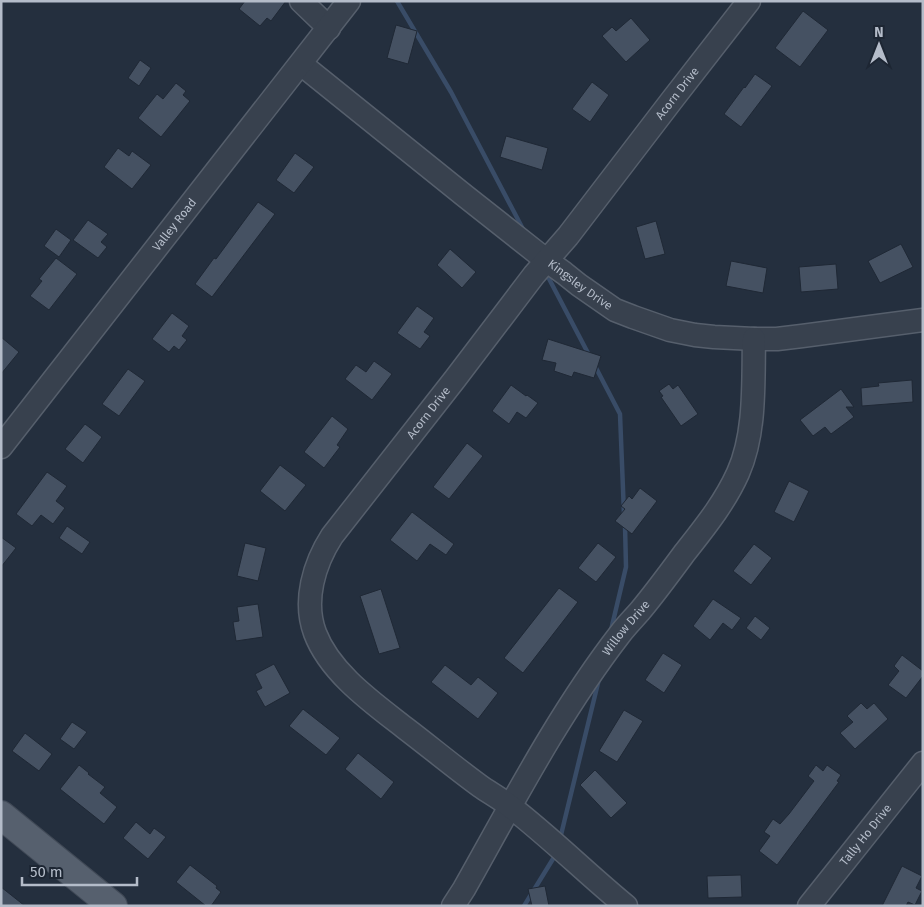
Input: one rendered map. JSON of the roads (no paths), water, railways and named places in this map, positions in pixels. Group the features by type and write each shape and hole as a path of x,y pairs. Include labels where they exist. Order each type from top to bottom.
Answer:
{"main road":[{"path":"1,815 113,906"}],"street":[{"path":"301,1 329,28"},
{"name":"Valley Road","path":"1,447 9,421 301,64 349,1"},
{"name":"Acorn Drive","path":"510,807 399,724 348,681 332,663 322,649 312,620 310,602 318,562 332,536 546,260 568,236 749,1"},
{"name":"Kingsley Drive","path":"301,64 594,297 633,318 670,330 695,335 754,339 777,339 923,320"},
{"name":"Willow Drive","path":"453,906 566,710 620,634 718,510 738,473 751,424 754,339"},
{"name":"Tally Ho Drive","path":"810,906 923,763"},
{"path":"510,807 626,906"}],"waterway":[{"path":"397,1 451,92 524,231"},
{"path":"546,273 589,355"},
{"path":"595,366 620,414 624,514"},
{"path":"611,630 626,567 625,525"},
{"path":"560,839 599,679"},
{"path":"524,906 556,854"}]}
